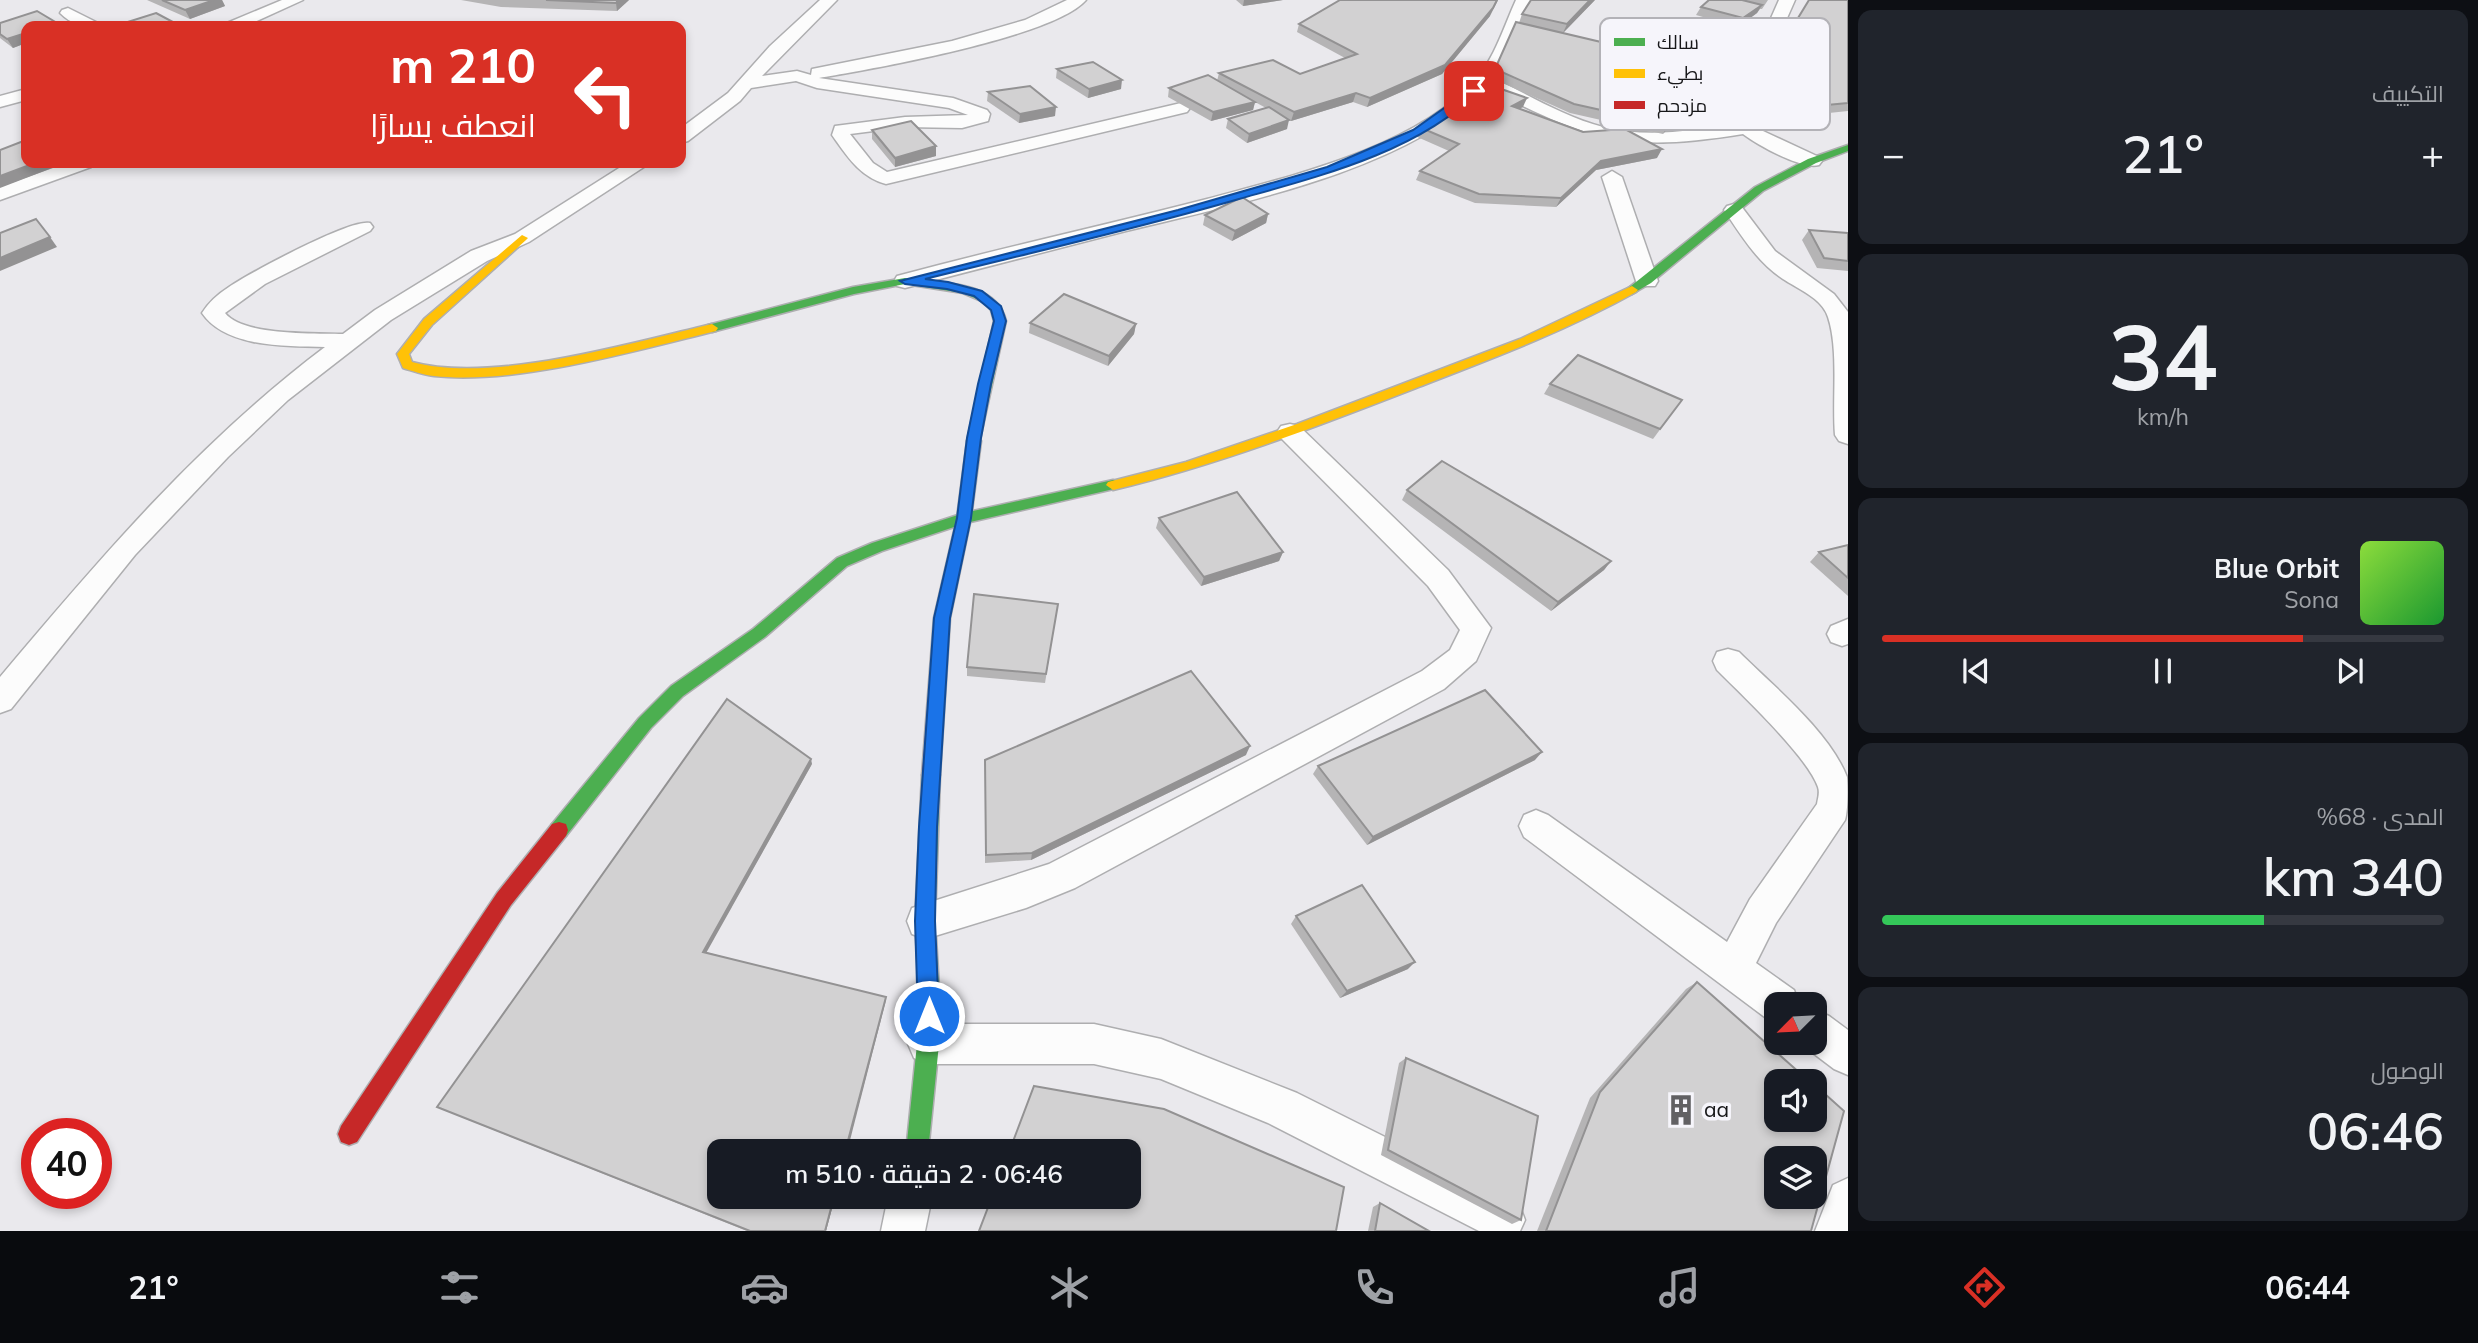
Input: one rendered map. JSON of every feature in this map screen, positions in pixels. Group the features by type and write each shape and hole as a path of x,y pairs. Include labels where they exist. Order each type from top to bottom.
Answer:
{"street":[{"path":"245,21 295,0 302,0"},
{"path":"686,134 709,118 746,84 776,50 829,0"},
{"path":"746,84 853,68 1003,32 1051,16 1078,0"},
{"path":"522,238 428,322 403,354 407,365 430,374 456,373 591,356 1182,212 1331,169 1416,132 1462,101 1485,80 1517,30 1524,0"},
{"path":"1779,18 1787,0"},
{"path":"68,13 83,21"},
{"path":"797,76 817,83 953,103 981,114 978,120 962,123 883,124 849,128 840,133 874,175 886,178 1181,108"},
{"path":"1485,80 1578,125 1612,135 1670,139 1732,130"},
{"path":"0,102 21,96"},
{"path":"962,123 1025,145"},
{"path":"1750,130 1812,161"},
{"path":"349,1134 504,899 655,713 694,678 759,634 842,562 887,543 964,518 1142,479 1290,432 1547,333 1599,309 1647,281 1759,189 1812,161 1848,148"},
{"path":"0,194 70,168"},
{"path":"0,700 125,548 219,451 279,394 383,316 461,267 522,238 632,168"},
{"path":"1612,177 1647,281"},
{"path":"1734,210 1773,261 1817,290 1838,316 1845,348 1848,435"},
{"path":"350,341 251,334 221,325 213,313 216,306 237,290 363,227"},
{"path":"905,281 948,285 978,294 997,309 1000,321 974,438 964,518 942,618 932,745 925,921 929,989 928,1044 918,1139"},
{"path":"925,921 1026,891 1112,851 1433,680 1457,662 1472,646 1476,628 1438,578 1290,432"},
{"path":"1728,661 1810,750 1828,773 1836,791 1833,809 1763,911 1733,969"},
{"path":"1535,826 1764,992"},
{"path":"1827,1039 1848,1055"},
{"path":"928,1044 1094,1044 1161,1059 1282,1108 1503,1220"},
{"path":"1837,1231 1848,1200"},
{"path":"903,1231 908,1209"}],"building":[{"path":"162,0 214,0 185,10"},
{"path":"546,0 618,0 616,3"},
{"path":"1340,0 1497,0 1445,65 1370,98 1356,93 1294,112 1219,73 1273,60 1300,74 1357,54 1299,24"},
{"path":"1531,0 1590,0 1567,24 1522,14"},
{"path":"1709,0 1742,0 1762,5 1743,18 1701,7"},
{"path":"1809,0 1848,0 1848,103 1830,105 1830,18 1798,18"},
{"path":"37,11 54,21 21,21 21,35 7,39 0,34 0,23"},
{"path":"156,13 171,21 131,21"},
{"path":"1516,22 1600,42 1600,110 1574,104 1495,69"},
{"path":"1093,62 1122,80 1089,89 1057,69"},
{"path":"1208,75 1255,102 1213,112 1169,88"},
{"path":"1484,83 1527,98 1512,106 1583,132 1627,130 1662,149 1601,161 1561,198 1479,194 1420,171 1459,144 1419,127"},
{"path":"1030,86 1056,107 1020,114 988,92"},
{"path":"1269,107 1289,120 1249,134 1228,119"},
{"path":"911,121 936,146 895,158 872,130"},
{"path":"21,142 22,168 0,176 0,150"},
{"path":"1242,197 1268,214 1235,231 1205,215"},
{"path":"36,219 50,237 0,258 0,233"},
{"path":"1809,230 1848,233 1848,261 1824,258"},
{"path":"1064,294 1136,324 1109,356 1030,323"},
{"path":"1578,355 1682,400 1660,429 1550,384"},
{"path":"1442,461 1611,561 1558,602 1407,490"},
{"path":"1237,492 1283,552 1204,577 1159,518"},
{"path":"1848,545 1848,578 1819,552"},
{"path":"974,594 1058,604 1046,674 967,667"},
{"path":"1191,671 1250,746 1032,853 986,855 985,760"},
{"path":"1485,690 1542,752 1373,837 1318,766"},
{"path":"727,699 811,759 703,952 886,997 848,1139 707,1139 707,1209 831,1209 825,1231 750,1231 437,1107"},
{"path":"1362,885 1415,962 1347,991 1296,916"},
{"name":"aa","path":"1697,982 1764,1041 1764,1055 1779,1055 1795,1069 1764,1069 1764,1132 1827,1132 1827,1096 1844,1111 1827,1173 1827,1146 1764,1146 1764,1209 1817,1209 1811,1231 1546,1231 1600,1092"},
{"path":"1406,1058 1538,1116 1521,1220 1388,1150"},
{"path":"1034,1086 1164,1109 1344,1187 1336,1231 979,1231 987,1209 1141,1209 1141,1139 1014,1139"},
{"path":"1380,1203 1429,1231 1375,1231"}],"traffic: fast":[{"path":"1632,290 1647,281 1759,189 1812,161 1848,148"},
{"path":"712,328 853,291 905,281 966,290 988,299 997,309 1000,321 974,441"},
{"path":"559,830 645,723 677,691 759,633 842,562 877,547 964,518 1113,485"},
{"path":"918,1139 928,1044 929,989 925,921 931,775"}],"traffic: slow":[{"path":"522,238 428,322 403,354 407,365 432,372 468,373 510,369 602,353 712,328"},
{"path":"1113,485 1227,454 1302,428 1524,342 1579,318 1632,290"}],"traffic: jam":[{"path":"931,775 942,618 964,518 974,441"},
{"path":"349,1134 504,899 559,830"}],"place":[{"name":"aa","path":"1681,1110"}],"route":[{"path":"929,1016 925,921 928,827 942,618 964,518 984,384 1000,321 997,309 988,299 978,294 948,285 905,281 1145,222 1331,169 1388,147 1416,132 1474,91"}]}
